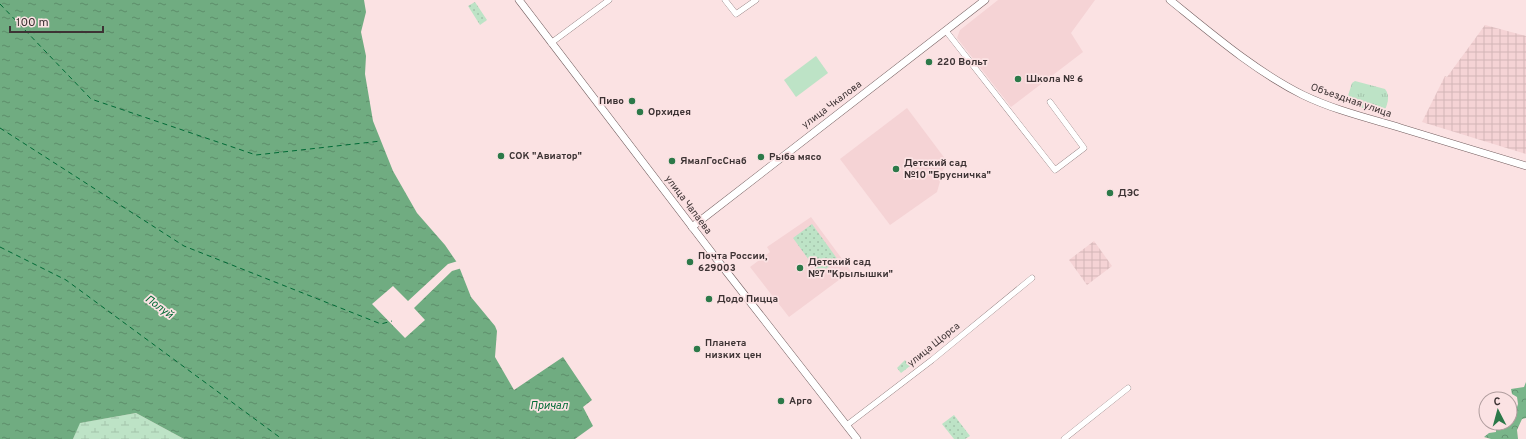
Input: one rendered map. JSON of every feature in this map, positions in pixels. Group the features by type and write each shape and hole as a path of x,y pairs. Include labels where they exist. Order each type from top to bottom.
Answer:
{"main road":[{"name":"улица Чапаева","path":"519,0 692,228 858,439"},
{"name":"улица Чкалова","path":"692,228 985,0"},
{"name":"Объездная улица","path":"1170,0 1270,75 1304,95 1328,105 1374,120 1526,166"}],"street":[{"path":"552,43 608,0"},
{"path":"725,0 736,14 756,0"},
{"path":"946,31 1055,170 1084,148 1050,102"},
{"name":"улица Щорса","path":"846,425 932,360 1032,278"},
{"path":"1064,439 1128,388"}],"shaded area":[{"name":"Школа № 6","path":"998,0 1095,0 1071,33 1083,52 1011,107 957,38 960,30"},
{"path":"1485,25 1526,36 1526,154 1422,122 1445,76 1447,77"},
{"name":"Детский сад №10 \"Брусничка\"","path":"907,108 946,160 937,192 890,225 840,159"},
{"name":"Детский сад №7 \"Крылышки\"","path":"811,217 851,271 789,317 750,267 770,252 767,247"},
{"path":"1094,241 1112,266 1087,285 1069,260"}],"green space":[{"path":"475,2 487,20 480,25 468,6"},
{"path":"816,56 828,73 796,97 784,80"},
{"path":"1355,81 1385,89 1388,98 1383,114 1349,104 1347,99 1352,83"},
{"path":"812,224 838,260 819,274 793,238"},
{"path":"905,360 910,366 901,373 897,368"},
{"path":"1526,382 1526,418 1522,419 1518,428 1518,391 1511,391 1511,389 1524,387"},
{"path":"136,413 184,439 73,439 79,423"},
{"path":"954,415 970,436 965,439 954,439 942,424"},
{"path":"1517,431 1518,439 1491,439 1484,437 1489,433"}],"water":[{"path":"0,0 364,0 366,12 361,32 366,56 365,74 373,121 393,171 417,213 445,245 458,264 471,297 495,326 497,331 495,357 514,390 563,357 592,400 583,407 593,426 575,439 184,439 136,413 80,423 73,439 0,439"}],"pier":[{"path":"458,261 462,268 452,271 414,308 425,320 405,338 372,304 393,286 408,301 448,264"}],"ferry route":[{"path":"0,4 91,99 256,155 381,141"},
{"path":"0,128 184,246 381,324 392,321"},
{"path":"0,247 66,280 282,439"}],"place":[{"name":"220 Вольт","path":"929,62"},
{"name":"Школа № 6","path":"1018,79"},
{"name":"Пиво","path":"632,101"},
{"name":"Орхидея","path":"640,112"},
{"name":"СОК \"Авиатор\"","path":"501,156"},
{"name":"Рыба мясо","path":"761,157"},
{"name":"ЯмалГосСнаб","path":"672,161"},
{"name":"Детский сад №10 \"Брусничка\"","path":"896,169"},
{"name":"ДЭС","path":"1110,193"},
{"name":"Почта России, 629003","path":"690,262"},
{"name":"Детский сад №7 \"Крылышки\"","path":"800,268"},
{"name":"Додо Пицца","path":"709,299"},
{"name":"Планета низких цен","path":"697,349"},
{"name":"Арго","path":"781,401"}],"water label":[{"name":"Полуй","path":"159,307"},
{"name":"Причал","path":"549,406"}]}
